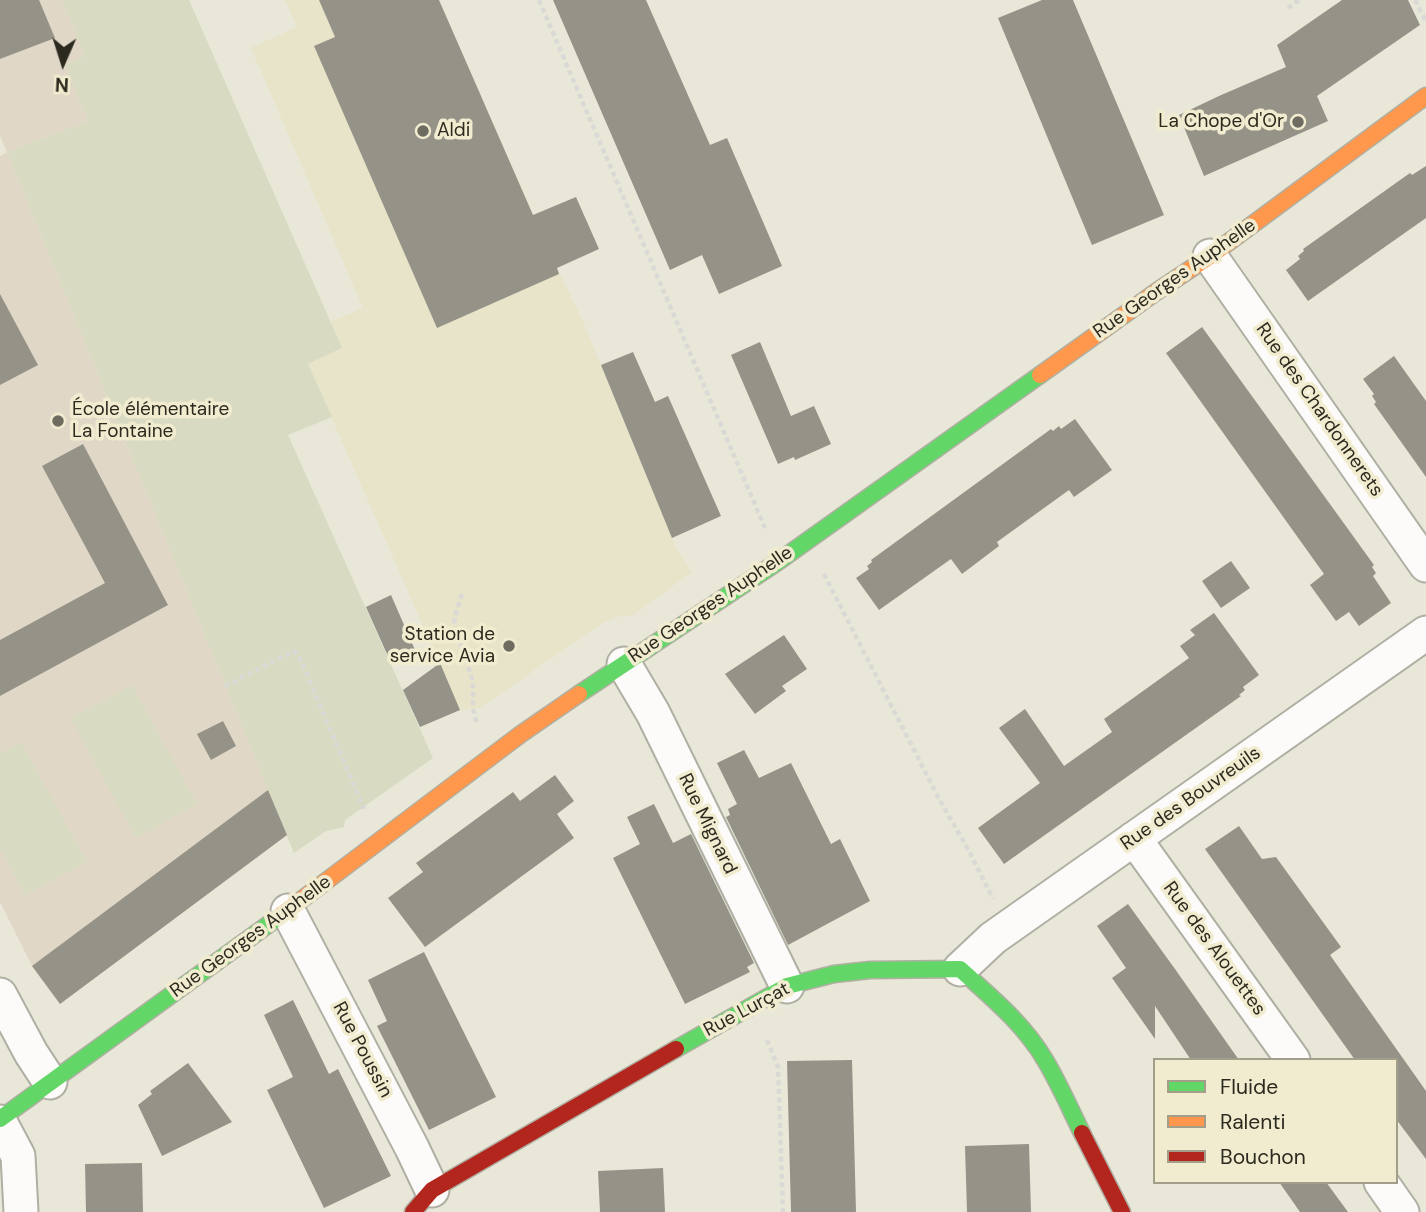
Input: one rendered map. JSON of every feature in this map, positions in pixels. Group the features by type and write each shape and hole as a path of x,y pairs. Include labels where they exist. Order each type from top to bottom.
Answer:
{"street":[{"name":"Rue Georges Auphelle","path":"0,1120 288,911 522,734 779,561 1210,256 1426,96"},
{"name":"Rue des Chardonnerets","path":"1210,256 1426,565"},
{"name":"Rue des Bouvreuils","path":"960,969 1011,925 1426,634"},
{"name":"Rue Mignard","path":"624,664 653,713 787,986"},
{"name":"Rue des Alouettes","path":"1133,839 1292,1058"},
{"name":"Rue Poussin","path":"288,911 406,1135 423,1201"},
{"name":"Rue Lurçat","path":"423,1201 532,1131 787,986 834,974 870,970 960,969"},
{"path":"960,969 1015,1020 1034,1042 1122,1212"},
{"path":"0,995 50,1082"},
{"path":"0,1120 18,1156 21,1202"},
{"path":"1382,1184 1402,1212"}],"path":[{"path":"539,0 779,561"},
{"path":"1288,8 1299,0"},
{"path":"1415,0 1426,22"},
{"path":"833,592 938,797 999,911 1011,925"},
{"path":"463,594 454,624 473,681 473,709 485,762"},
{"path":"225,685 294,651 299,656 378,842"},
{"path":"746,1009 768,1041 778,1067 783,1212"}],"shaded area":[{"path":"0,0 62,0 85,56 65,65 88,121 7,152 0,136"},
{"path":"285,0 439,0 581,317 676,547 692,572 632,616 620,616 604,622 480,708 460,710 308,364 342,348 330,322 363,308 251,48 297,27"},
{"name":"École élémentaire La Fontaine","path":"7,152 287,835 60,1004 32,966 0,902 0,156"}],"green space":[{"path":"62,0 189,0 342,348 308,364 332,417 288,435 433,758 345,820 344,827 326,831 294,853 7,152 88,121 65,65 85,56"},
{"path":"132,685 197,804 136,838 70,718"},
{"path":"21,742 87,862 25,895 0,849 0,754"}],"building":[{"path":"0,0 39,0 55,38 0,59"},
{"name":"Aldi","path":"319,0 439,0 533,215 576,197 599,249 557,268 559,274 437,328 314,46 335,37"},
{"path":"553,0 646,0 710,145 727,138 782,266 719,294 702,255 670,270"},
{"path":"1042,0 1073,0 1164,215 1092,245 998,18"},
{"path":"1342,0 1408,0 1420,25 1317,96 1328,121 1204,176 1179,115 1286,67 1277,45"},
{"path":"1426,166 1426,218 1308,301 1286,270 1300,259 1298,256 1303,249 1410,173 1412,175"},
{"path":"0,294 38,365 0,385"},
{"path":"1202,327 1374,565 1372,567 1376,573 1373,576 1391,603 1359,626 1349,612 1336,621 1310,585 1324,574 1166,353"},
{"path":"760,342 791,416 814,406 831,444 795,460 794,457 778,464 731,355"},
{"path":"633,352 655,402 668,396 721,516 672,538 601,365"},
{"path":"1394,356 1426,401 1426,477 1374,404 1374,394 1363,379"},
{"path":"1075,419 1112,470 1074,497 1069,490 997,542 999,546 962,574 951,559 879,610 856,578 869,569 867,566 871,560 1051,429 1053,431 1059,426 1061,429"},
{"path":"83,444 168,605 0,696 0,640 105,583 42,466"},
{"path":"1231,561 1250,588 1221,608 1202,581"},
{"path":"391,595 415,650 391,663 366,607"},
{"path":"1214,613 1259,675 1243,687 1245,690 1239,695 1241,696 1004,864 978,828 1040,783 999,728 1025,709 1064,766 1112,732 1104,719 1189,658 1180,646 1195,635 1190,630"},
{"path":"784,635 807,669 782,686 786,691 755,714 725,674"},
{"path":"440,663 460,710 420,727 403,690"},
{"path":"223,721 236,746 211,760 197,734"},
{"path":"744,750 759,778 791,763 831,844 840,839 870,901 788,945 726,817 730,815 728,809 737,804 717,763"},
{"path":"555,775 574,801 557,814 574,838 425,947 388,898 423,872 416,863 513,792 520,801"},
{"path":"268,790 287,835 60,1004 32,966"},
{"path":"654,804 673,843 691,834 754,963 747,967 750,972 685,1004 613,858 640,844 627,817"},
{"path":"1239,826 1262,859 1276,857 1341,947 1330,955 1426,1091 1426,1159 1398,1122 1398,1058 1354,1058 1205,849"},
{"path":"1128,904 1238,1058 1190,1058 1155,1006 1155,1039 1112,978 1126,968 1097,926"},
{"path":"424,952 496,1097 429,1130 377,1026 387,1021 368,980"},
{"path":"293,1000 329,1074 338,1069 391,1176 324,1208 267,1090 293,1077 264,1015"},
{"path":"852,1060 856,1212 791,1212 787,1061"},
{"path":"188,1063 232,1122 162,1156 138,1105 152,1094 150,1091"},
{"path":"1029,1144 1031,1212 967,1212 965,1146"},
{"path":"142,1163 143,1212 86,1212 85,1164"},
{"path":"663,1168 665,1212 600,1212 598,1171"},
{"path":"1280,1184 1327,1184 1348,1212 1300,1212"}],"traffic: fast":[{"path":"579,694 779,561 1040,375"},
{"path":"0,1119 280,916"},
{"path":"676,1049 787,986 834,974 870,970 960,969 1006,1011 1037,1047 1082,1133"}],"traffic: slow":[{"path":"1040,375 1210,256 1426,96"},
{"path":"280,916 521,734 579,694"}],"traffic: jam":[{"path":"413,1212 432,1190 676,1049"},
{"path":"1082,1133 1122,1212"}],"place":[{"name":"La Chope d'Or","path":"1298,122"},
{"name":"Aldi","path":"423,131"},
{"name":"École élémentaire La Fontaine","path":"58,421"},
{"name":"Station de service Avia","path":"509,646"}]}
